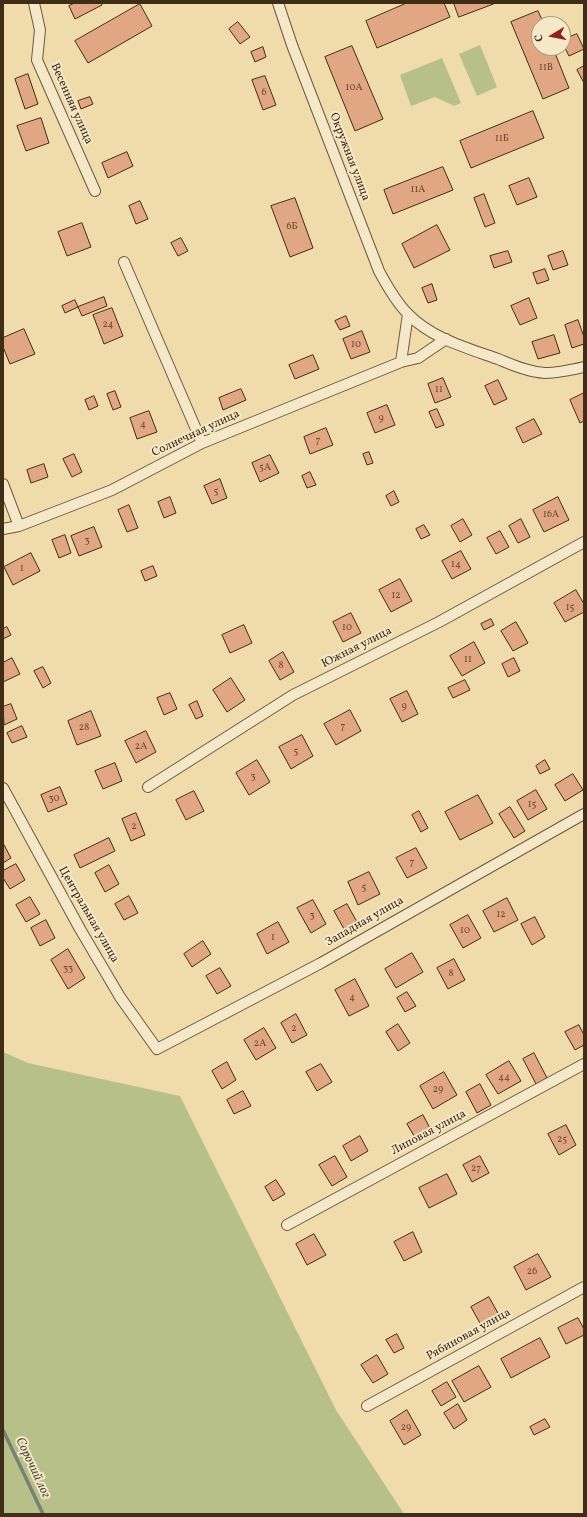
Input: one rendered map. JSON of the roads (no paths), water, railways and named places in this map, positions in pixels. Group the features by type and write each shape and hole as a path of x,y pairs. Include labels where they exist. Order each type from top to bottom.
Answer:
{"street":[{"name":"Весенняя улица","path":"34,3 40,30 37,60 95,191"},
{"name":"Окружная улица","path":"278,3 292,45 379,271 392,294 408,314"},
{"path":"124,262 202,443"},
{"path":"408,314 424,328 446,339 528,370 545,373 566,371 584,367"},
{"path":"401,362 408,314"},
{"name":"Солнечная улица","path":"3,529 19,526 112,490 202,443 401,362 418,358 446,339"},
{"path":"3,484 19,526"},
{"name":"Южная улица","path":"148,787 293,695 439,622 584,542"},
{"name":"Центральная улица","path":"3,788 80,929 120,997 157,1049"},
{"name":"Западная улица","path":"157,1049 321,962 584,814"},
{"name":"Липовая улица","path":"287,1225 584,1064"},
{"name":"Рябиновая улица","path":"367,1406 584,1286"}],"waterway":[{"name":"Сорочий лог","path":"3,1430 43,1514"}]}
